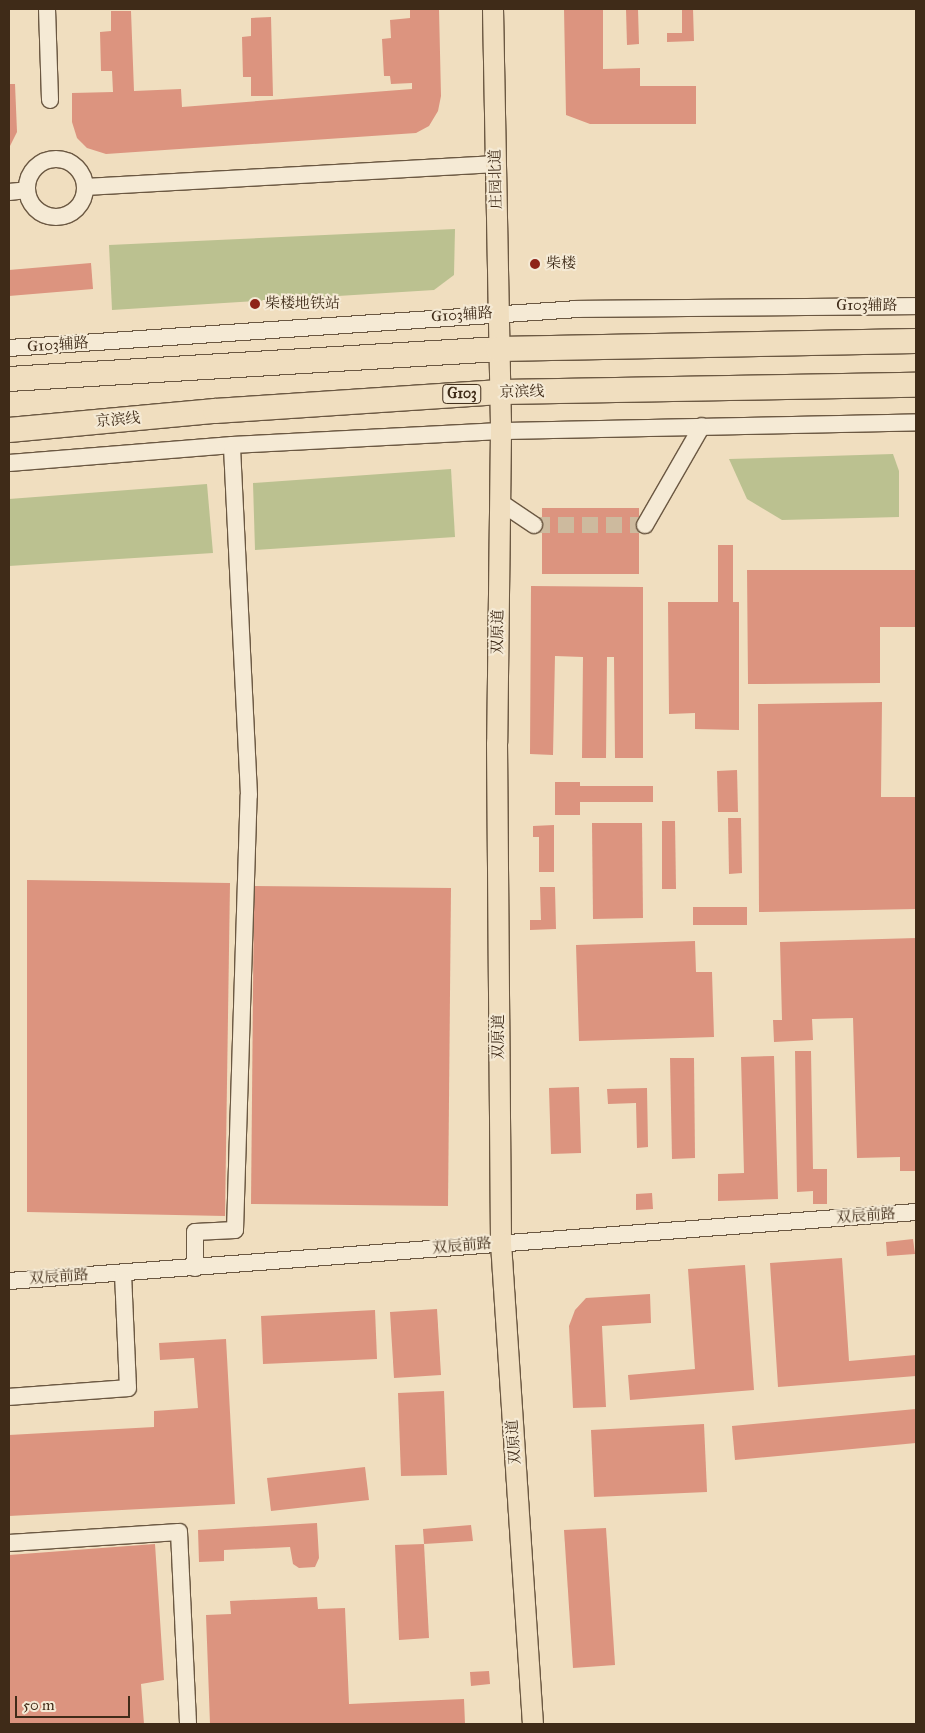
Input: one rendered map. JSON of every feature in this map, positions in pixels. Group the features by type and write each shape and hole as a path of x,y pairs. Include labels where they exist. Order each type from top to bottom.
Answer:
{"highway":[{"path":"9,380 498,349 916,341"},
{"name":"京滨线","path":"9,430 215,411 500,392 916,385"}],"main road":[{"name":"庄园北道","path":"493,9 498,349"},
{"name":"双原道","path":"498,349 501,431 497,743 501,1243 533,1724"}],"street":[{"path":"47,9 50,100"},
{"path":"54,159 63,160 78,170 84,187 79,206 72,212 52,217 34,208 27,190 28,181 38,166 54,159"},
{"path":"84,187 496,164"},
{"path":"9,192 27,190"},
{"name":"G103辅路","path":"9,348 497,313 578,309 916,306"},
{"path":"9,463 232,445 501,431 916,422"},
{"path":"645,525 702,426"},
{"path":"194,1268 195,1232 235,1230 249,795 232,445"},
{"path":"500,502 534,525"},
{"name":"双辰前路","path":"9,1281 916,1212"},
{"path":"9,1397 128,1388 123,1273"},
{"path":"9,1543 179,1532 188,1724"}],"green space":[{"path":"455,229 454,275 434,290 112,310 109,245"},
{"path":"893,454 899,471 899,517 782,520 747,499 729,459"},
{"path":"451,469 455,537 255,550 253,483"},
{"path":"207,484 213,553 9,566 9,499"}],"building":[{"path":"410,9 439,9 441,96 438,111 429,126 416,133 106,154 87,148 77,138 72,122 72,93 113,92 112,71 101,71 100,32 111,31 111,11 131,11 134,91 181,89 182,107 412,89 412,83 391,84 390,76 384,76 382,39 391,38 390,20 410,18"},
{"path":"564,9 603,9 603,69 640,68 640,86 696,86 696,124 590,124 566,115"},
{"path":"626,9 638,9 639,44 627,45"},
{"path":"682,9 693,9 694,41 667,42 667,33 682,33"},
{"path":"271,17 273,96 251,96 251,77 243,77 242,37 251,36 251,18"},
{"path":"9,84 15,84 17,132 9,148"},
{"path":"91,263 93,289 9,296 9,270"},
{"path":"542,508 639,508 639,574 542,574"},
{"path":"718,545 733,545 733,602 739,602 739,730 695,729 695,713 669,714 668,602 718,602"},
{"path":"747,570 916,570 916,627 880,627 880,683 748,684"},
{"path":"531,586 643,587 643,758 615,758 614,657 607,657 606,758 582,758 583,657 555,656 553,755 530,754"},
{"path":"882,702 881,797 916,797 916,909 759,912 758,704"},
{"path":"737,770 738,812 718,812 717,771"},
{"path":"555,782 580,782 580,786 653,786 653,802 580,802 580,815 555,815"},
{"path":"728,818 741,818 742,873 729,874"},
{"path":"662,821 675,821 676,889 662,889"},
{"path":"592,823 642,823 643,918 593,919"},
{"path":"554,825 554,872 539,872 539,837 533,837 533,826"},
{"path":"27,880 230,883 225,1216 27,1212"},
{"path":"254,886 451,888 448,1206 251,1204"},
{"path":"540,887 555,887 556,929 530,930 530,920 541,920"},
{"path":"693,907 747,907 747,925 693,925"},
{"path":"916,938 916,1171 900,1171 900,1157 857,1158 853,1018 812,1019 813,1040 774,1042 773,1020 782,1020 780,942"},
{"path":"695,941 696,972 712,972 714,1037 579,1041 576,945"},
{"path":"795,1051 811,1051 813,1169 827,1169 827,1204 813,1204 813,1191 797,1192"},
{"path":"774,1056 778,1199 718,1201 718,1174 744,1173 741,1057"},
{"path":"670,1058 694,1058 695,1158 672,1159"},
{"path":"579,1087 581,1153 551,1154 549,1088"},
{"path":"647,1088 648,1147 637,1148 636,1103 608,1104 607,1089"},
{"path":"652,1193 653,1209 636,1210 636,1194"},
{"path":"913,1239 915,1254 887,1256 886,1242"},
{"path":"842,1258 849,1361 916,1355 916,1376 778,1387 770,1263"},
{"path":"745,1265 754,1390 630,1400 628,1375 695,1369 688,1269"},
{"path":"650,1294 651,1323 602,1326 606,1407 573,1408 569,1326 575,1310 586,1298"},
{"path":"437,1309 441,1375 394,1378 390,1312"},
{"path":"375,1310 377,1359 263,1364 261,1316"},
{"path":"226,1339 235,1504 9,1516 9,1435 154,1427 154,1411 198,1408 194,1358 160,1360 159,1343"},
{"path":"444,1391 447,1475 401,1476 398,1393"},
{"path":"916,1409 916,1443 735,1460 732,1426"},
{"path":"704,1424 707,1492 594,1497 591,1430"},
{"path":"365,1467 369,1500 271,1511 267,1478"},
{"path":"317,1523 319,1558 315,1567 299,1568 293,1564 290,1547 224,1550 224,1561 199,1562 198,1530"},
{"path":"471,1525 473,1541 424,1544 423,1529"},
{"path":"606,1528 615,1665 573,1668 564,1530"},
{"path":"155,1544 164,1680 141,1684 144,1724 9,1724 9,1555"},
{"path":"424,1544 429,1638 399,1640 395,1545"},
{"path":"317,1597 318,1609 345,1608 349,1704 464,1699 465,1724 210,1724 206,1615 231,1614 230,1601"},
{"path":"489,1671 490,1684 471,1686 470,1672"}],"tunnel":[{"path":"534,525 645,525"}],"place":[{"name":"柴楼","path":"535,264"},
{"name":"柴楼地铁站","path":"255,304"}]}
